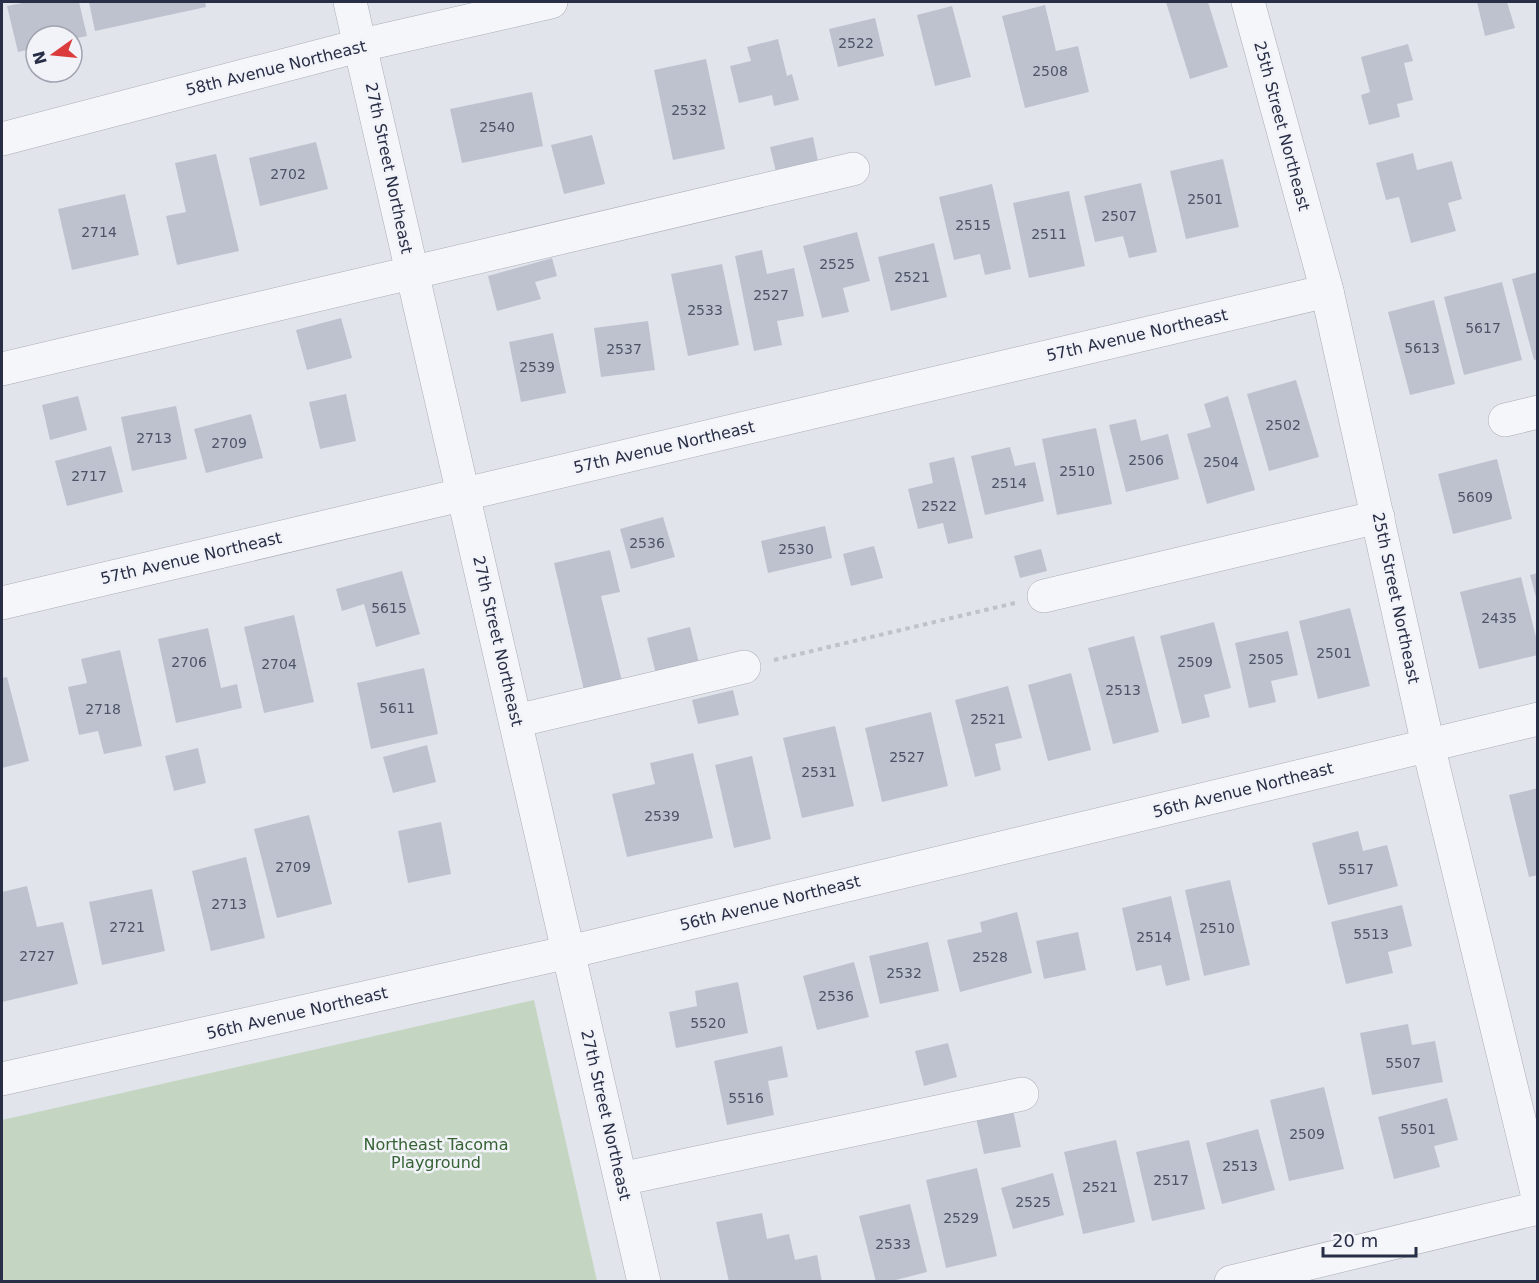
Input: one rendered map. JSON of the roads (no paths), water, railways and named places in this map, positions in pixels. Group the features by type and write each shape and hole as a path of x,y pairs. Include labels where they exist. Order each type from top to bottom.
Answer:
{"street":[{"name":"27th Street Northeast","path":"350,2 362,45 411,271 644,1281"},
{"name":"58th Avenue Northeast","path":"2,139 362,45 551,2"},
{"name":"25th Street Northeast","path":"1248,2 1327,291 1428,745 1538,1197"},
{"path":"2,369 411,271 853,169"},
{"name":"57th Avenue Northeast","path":"2,603 1327,291"},
{"path":"1506,420 1538,412"},
{"path":"1044,596 1378,517"},
{"path":"516,721 744,667"},
{"name":"56th Avenue Northeast","path":"2,1079 569,951 1538,719"},
{"path":"621,1179 1022,1094"},
{"path":"1231,1281 1538,1208"}],"park label":[{"name":"Northeast Tacoma Playground","path":"436,1153"}]}
